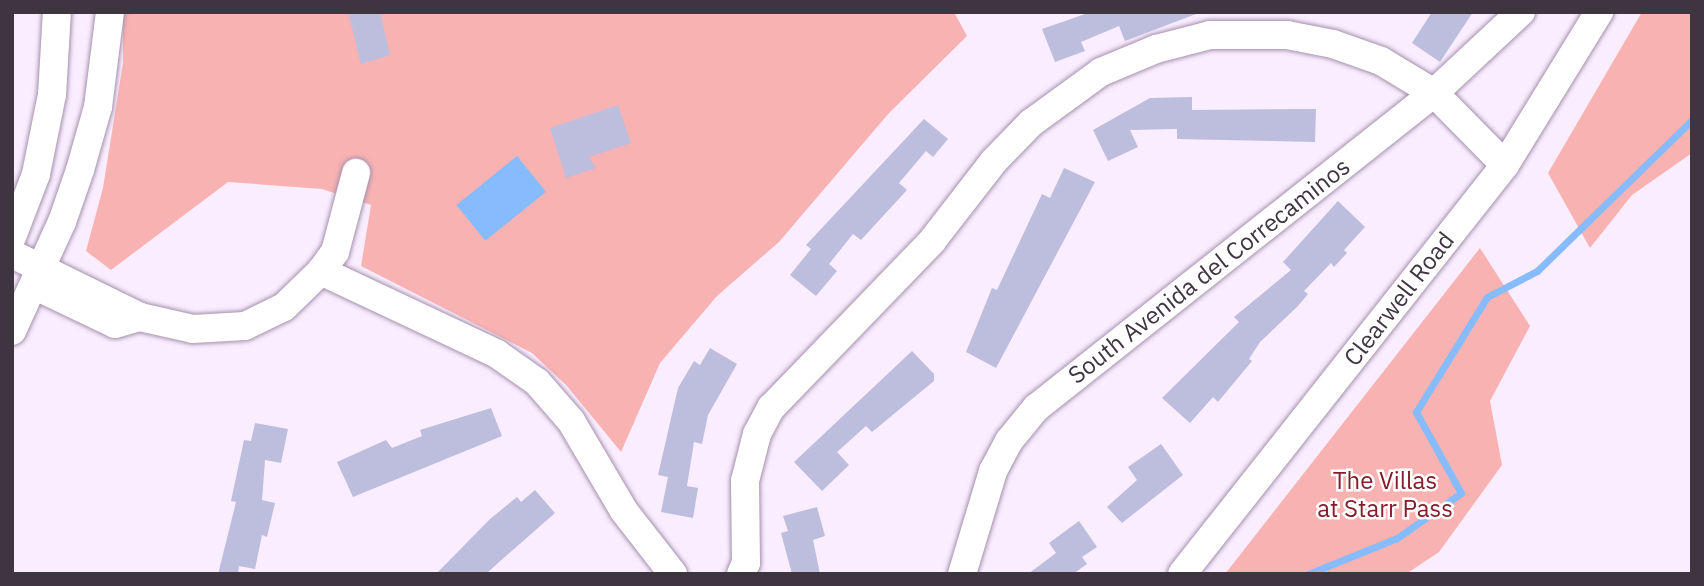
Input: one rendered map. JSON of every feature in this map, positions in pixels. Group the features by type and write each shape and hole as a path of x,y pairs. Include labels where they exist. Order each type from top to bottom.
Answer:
{"street":[{"path":"12,237 36,174 52,95 57,12"},
{"path":"12,331 30,276 71,196 97,107 110,12"},
{"name":"South Avenida del Correcaminos","path":"962,574 993,471 1009,440 1036,408 1434,93 1521,12"},
{"name":"Clearwell Road","path":"1182,574 1505,165 1599,12"},
{"path":"741,574 746,563 745,481 757,434 771,408 932,241 994,161 1031,123 1101,72 1156,49 1210,35 1287,35 1381,61 1434,93 1505,165"},
{"path":"12,254 30,276 115,324 140,317 193,329 245,326 284,307 321,271 335,252 356,173"},
{"path":"321,271 497,354 537,382 570,421 624,511 673,574"}],"green space":[{"path":"123,12 954,12 967,36 889,113 779,242 717,296 660,363 621,452 567,386 532,353 361,266 371,205 322,189 228,182 111,270 86,251 103,188 123,63"},
{"path":"1642,12 1692,12 1692,153 1632,195 1590,248 1548,173"},
{"name":"The Villas at Starr Pass","path":"1480,248 1530,326 1490,401 1502,465 1439,552 1406,574 1225,574"}],"water":[{"path":"517,156 546,192 485,241 456,205"}],"building":[{"path":"348,12 380,12 390,55 361,64"},
{"path":"1091,12 1196,14 1125,41 1119,26 1081,42 1085,51 1055,62 1042,29"},
{"path":"1432,12 1473,12 1440,62 1412,43"},
{"path":"1192,97 1192,110 1316,109 1315,142 1177,139 1177,129 1130,130 1138,147 1108,161 1093,130 1150,98"},
{"path":"618,105 631,143 589,157 596,168 566,178 550,128"},
{"path":"924,119 948,139 933,157 926,151 899,183 907,190 861,240 853,234 829,264 837,271 816,296 790,275 811,249 806,245"},
{"path":"1064,168 1095,182 996,368 966,352 992,288 997,290 1042,194 1050,198"},
{"path":"1338,201 1365,227 1344,250 1347,253 1334,267 1331,263 1304,291 1308,294 1298,306 1260,342 1249,359 1252,361 1218,402 1213,397 1190,423 1162,398 1239,322 1234,317 1291,270 1283,262"},
{"path":"710,348 737,364 708,415 702,444 694,442 687,486 698,488 693,518 661,512 668,477 658,475 678,388 694,361 700,365"},
{"path":"912,351 934,374 934,381 872,432 866,426 837,452 849,465 822,491 794,462"},
{"path":"491,408 502,436 353,497 337,462 386,440 392,448 422,436 420,430"},
{"path":"255,423 288,429 281,463 265,460 262,500 275,503 267,537 262,535 255,569 239,566 238,574 218,574 236,502 231,501 244,440 251,441"},
{"path":"1161,444 1183,475 1122,523 1107,507 1137,480 1128,467"},
{"path":"535,490 555,513 486,574 436,574 490,519 517,497 521,502"},
{"path":"817,507 825,536 813,540 820,574 792,574 781,533 788,531 783,516"},
{"path":"1079,521 1097,547 1082,557 1087,564 1073,574 1028,574 1056,553 1049,543"}],"waterway":[{"path":"1308,574 1397,538 1461,493 1416,412 1487,297 1537,271 1692,120"}]}
